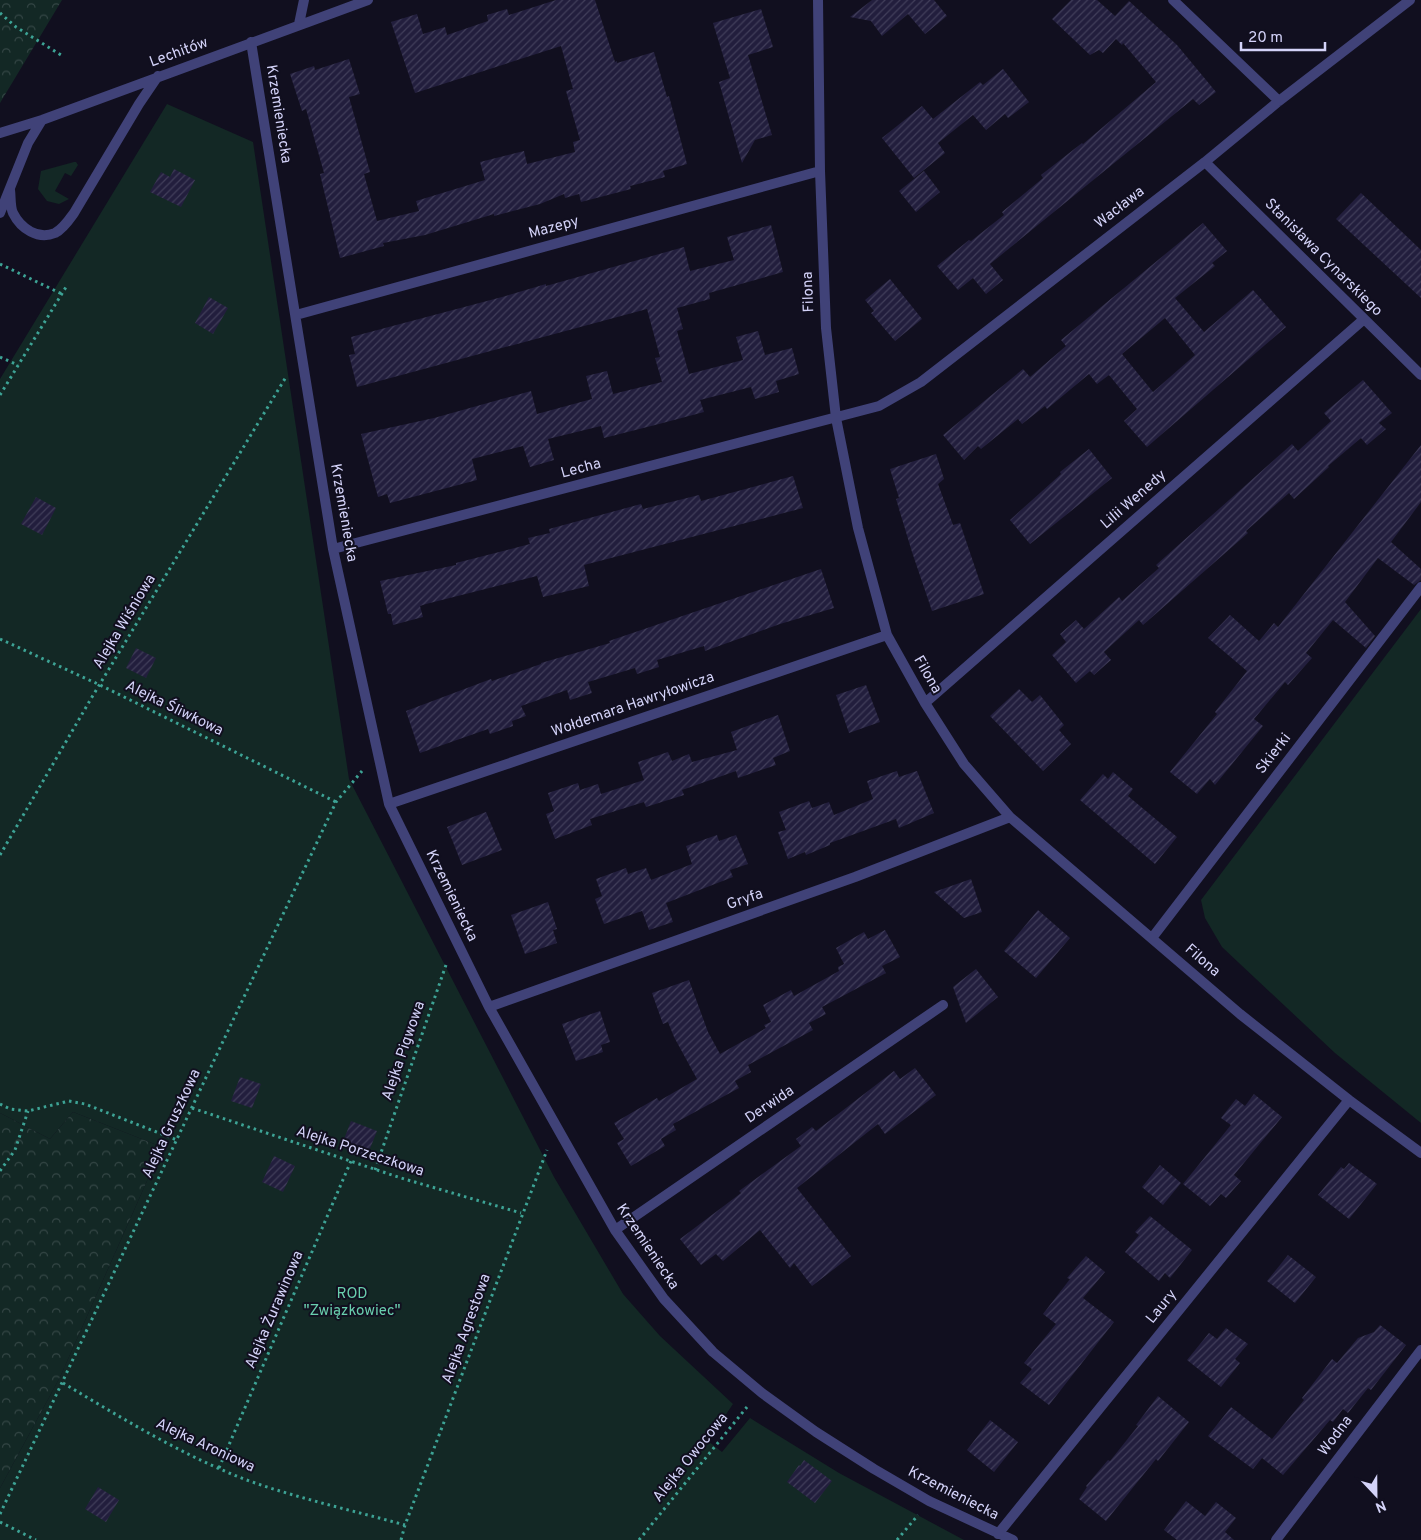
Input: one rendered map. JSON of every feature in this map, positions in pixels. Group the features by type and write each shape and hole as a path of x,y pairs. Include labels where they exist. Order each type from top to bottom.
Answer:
{"street":[{"path":"299,24 304,0"},
{"name":"Lechitów","path":"0,133 42,120 368,0"},
{"name":"Filona","path":"818,0 820,171 826,328 836,418 858,528 887,635 964,764 1010,817 1240,1014 1349,1100 1421,1153"},
{"path":"1173,0 1279,100"},
{"name":"Wacława","path":"836,418 879,406 921,382 1204,162 1279,100 1410,0"},
{"name":"Krzemieniecka","path":"251,42 333,549 389,804 489,1007 615,1230 664,1299 713,1352 760,1391 816,1432 874,1469 929,1501 1013,1540"},
{"path":"10,190 12,212 22,227 37,235 55,232 66,224 158,76"},
{"path":"0,213 28,143 42,120"},
{"name":"Stanisława Cynarskiego","path":"1204,162 1421,375"},
{"name":"Mazepy","path":"296,314 820,171"},
{"name":"Lilii Wenedy","path":"926,703 1363,320"},
{"name":"Lecha","path":"333,549 836,418"},
{"name":"Skierki","path":"1152,938 1421,587"},
{"name":"Wołdemara Hawryłowicza","path":"389,804 887,635"},
{"name":"Gryfa","path":"489,1007 855,877 1010,817"},
{"name":"Derwida","path":"615,1230 943,1005"},
{"name":"Laury","path":"998,1534 1349,1100"},
{"name":"Wodna","path":"1276,1540 1421,1350"}],"path":[{"path":"0,13 16,27 61,55"},
{"path":"0,264 62,294"},
{"path":"0,395 66,287"},
{"path":"0,357 18,366"},
{"name":"Alejka Wiśniowa","path":"0,855 270,402"},
{"name":"Alejka Śliwkowa","path":"0,639 100,685 336,802"},
{"name":"Alejka Gruszkowa","path":"0,1514 336,802 378,753"},
{"name":"Alejka Pigwowa","path":"375,1170 456,939"},
{"path":"0,1104 10,1109 28,1112 69,1101 85,1104 177,1140"},
{"name":"Alejka Porzeczkowa","path":"192,1108 375,1170 521,1213"},
{"path":"0,1171 15,1150 28,1112"},
{"name":"Alejka Agrestowa","path":"401,1540 405,1524 521,1213 556,1126"},
{"name":"Alejka Żurawinowa","path":"218,1468 351,1161"},
{"name":"Alejka Aroniowa","path":"63,1383 117,1416 218,1468 244,1479 298,1496 405,1524"},
{"name":"Alejka Owocowa","path":"639,1540 760,1391"},
{"path":"897,1540 917,1516"},
{"path":"0,1522 36,1540"}],"green space":[{"path":"0,0 62,0 0,103"},
{"name":"ROD \"Związkowiec\"","path":"167,104 253,142 349,779 554,1177 623,1294 660,1336 733,1404 708,1441 722,1452 750,1418 839,1473 964,1540 0,1540 0,1488 60,1377 162,1147 73,1112 50,1139 0,1113 0,379"},
{"path":"74,162 78,165 71,176 65,173 55,191 69,199 59,204 47,201 38,189 41,171"},
{"path":"1421,609 1421,1123 1335,1053 1222,947 1205,918 1201,900"},
{"path":"73,1112 162,1147 60,1377 0,1488 0,1113 50,1139"}],"building":[{"path":"556,0 595,0 615,62 654,52 667,97 669,96 687,164 663,171 665,177 630,186 631,189 581,202 579,194 565,198 564,194 540,204 494,216 494,214 425,235 383,243 384,246 340,258 320,174 324,173 306,109 302,111 290,74 314,66 315,70 349,59 360,94 349,97 370,172 364,174 377,221 419,211 416,201 485,180 480,162 524,151 527,164 575,152 573,142 580,140 566,91 573,89 561,46 415,93 391,22 417,14 423,34 445,27 447,35 488,21 487,15 507,9 509,15"},
{"path":"872,0 934,0 947,16 925,34 908,14 882,36 871,21 850,17"},
{"path":"1071,0 1097,0 1115,16 1129,1 1177,45 1216,92 1199,105 1193,99 990,264 1003,280 986,294 973,278 958,290 937,266 1004,215 1002,212 1043,178 1041,175 1083,144 1156,82 1123,43 1122,45 1116,39 1103,53 1099,50 1090,55 1052,19"},
{"path":"761,9 773,47 748,55 772,135 755,140 742,163 719,82 730,78 713,23"},
{"path":"1003,69 1029,102 1008,118 1005,114 986,130 973,115 938,143 945,153 914,178 882,138 922,106 933,119 980,82 983,85"},
{"path":"174,169 195,180 181,207 150,192 161,172 170,177"},
{"path":"924,171 940,192 916,212 899,191"},
{"path":"1361,193 1421,250 1421,298 1336,219"},
{"path":"1203,223 1227,251 1212,263 1215,266 1175,298 1204,332 1253,290 1286,327 1147,447 1124,421 1137,409 1109,375 1097,384 1089,374 1047,409 1045,406 1022,424 1018,419 981,449 978,446 964,460 943,435 1023,369 1030,377 1066,346 1061,340","holes":["1165,318 1195,355 1153,392 1122,354"]},
{"path":"771,225 783,272 709,293 710,299 677,308 683,329 677,331 689,374 743,360 736,337 758,331 765,355 792,348 799,374 776,381 779,392 755,399 751,387 700,400 704,412 659,424 604,438 601,426 548,439 554,460 530,467 523,446 472,459 477,480 390,503 387,494 378,497 361,434 434,418 531,391 537,414 592,399 586,376 607,371 613,394 662,382 655,358 660,357 647,309 357,387 349,355 355,354 351,337 546,284 546,286 684,247 690,271 734,260 727,237"},
{"path":"890,279 922,319 895,341 871,313 874,311 865,300"},
{"path":"209,297 228,308 213,334 195,323"},
{"path":"1363,380 1392,413 1379,423 1386,429 1367,445 1361,438 1328,466 1294,499 1289,493 1246,531 1248,533 1143,625 1139,620 1104,652 1111,660 1094,675 1090,671 1076,683 1052,655 1066,642 1060,634 1076,620 1084,629 1119,597 1122,601 1159,568 1156,565 1292,444 1298,451 1331,421 1324,413"},
{"path":"1421,445 1421,502 1391,542 1421,569 1421,580 1414,585 1378,558 1345,602 1375,636 1366,648 1333,620 1306,653 1312,658 1288,685 1285,682 1254,719 1263,726 1215,785 1210,779 1197,794 1170,772 1217,714 1215,712 1247,671 1208,638 1230,615 1259,641 1274,623 1278,627"},
{"path":"1089,449 1112,478 1030,544 1010,520 1061,474 1060,472"},
{"path":"936,454 944,479 938,484 953,525 960,523 984,594 932,611 896,499 899,498 890,469"},
{"path":"793,476 803,508 584,565 589,586 543,597 537,576 420,606 423,617 393,625 391,614 388,614 380,581 456,565 456,563 530,544 528,538 550,533 549,529 641,504 643,509 699,495 701,501"},
{"path":"36,497 56,508 42,535 21,524"},
{"path":"821,569 834,608 780,624 705,651 704,646 657,660 659,667 637,674 635,668 588,682 592,693 570,700 567,690 521,706 526,716 512,721 513,726 490,734 488,729 420,753 406,711 491,679 492,681 541,663 610,643 609,641"},
{"path":"136,648 156,658 146,678 126,668"},
{"path":"866,685 880,722 849,733 836,695"},
{"path":"1019,689 1032,702 1040,695 1064,725 1059,730 1071,744 1043,771 990,716"},
{"path":"778,715 790,751 773,758 776,765 738,778 736,771 682,790 684,795 646,807 644,802 590,819 592,825 555,839 546,814 554,811 548,793 578,783 580,790 598,784 601,794 644,780 638,762 668,752 672,761 689,754 692,762 737,750 731,732"},
{"path":"897,771 899,777 917,771 934,813 899,828 896,819 830,843 830,845 806,855 805,852 788,859 778,832 786,830 779,812 809,801 812,808 829,802 834,815 873,799 867,781"},
{"path":"1113,772 1133,789 1128,796 1177,837 1155,864 1080,800 1103,774 1108,779"},
{"path":"486,812 502,850 462,865 447,827"},
{"path":"717,835 719,841 736,835 748,864 730,870 733,877 666,903 673,922 649,930 642,911 604,924 595,899 602,896 596,879 626,868 628,874 646,868 651,880 692,864 686,846"},
{"path":"971,879 982,912 964,918 934,892"},
{"path":"548,902 557,929 553,930 557,943 525,954 511,915"},
{"path":"1038,910 1070,938 1036,978 1004,951"},
{"path":"885,930 900,957 882,966 886,973 822,1007 826,1014 809,1023 813,1030 748,1065 751,1072 735,1081 739,1088 673,1124 676,1130 661,1139 665,1146 631,1166 617,1143 624,1139 614,1123 657,1098 659,1101 697,1079 668,1022 663,1024 652,993 689,980 708,1032 720,1054 766,1028 764,1025 771,1022 763,1005 791,990 794,996 839,971 838,967 844,964 836,948 864,932 868,939"},
{"path":"976,969 998,997 966,1023 953,987"},
{"path":"600,1011 610,1042 601,1045 603,1052 576,1061 562,1024"},
{"path":"915,1068 936,1095 885,1134 878,1124 797,1188 851,1256 812,1286 794,1263 790,1268 760,1230 723,1261 716,1254 701,1265 680,1239 741,1193 739,1191 801,1146 796,1139 812,1127 816,1131 894,1071 900,1079"},
{"path":"240,1077 261,1084 252,1108 231,1101"},
{"path":"1254,1094 1282,1117 1234,1175 1241,1181 1226,1198 1221,1194 1210,1206 1183,1184 1231,1125 1221,1118 1236,1099 1245,1106"},
{"path":"351,1121 377,1131 367,1156 341,1147"},
{"path":"274,1156 295,1166 283,1192 262,1182"},
{"path":"1349,1163 1377,1184 1349,1219 1318,1195 1341,1167 1344,1169"},
{"path":"1160,1165 1181,1183 1163,1205 1142,1187"},
{"path":"1150,1216 1192,1250 1170,1278 1165,1273 1159,1281 1125,1252 1139,1235 1135,1232"},
{"path":"1288,1255 1316,1277 1295,1303 1267,1281"},
{"path":"1086,1256 1105,1272 1083,1298 1114,1322 1049,1405 1020,1383 1032,1369 1024,1363 1056,1324 1043,1314 1070,1279 1067,1278"},
{"path":"1380,1325 1406,1345 1371,1390 1368,1388 1348,1413 1343,1409 1333,1422 1330,1420 1283,1475 1262,1458 1253,1469 1208,1436 1231,1407 1272,1439 1304,1400 1302,1398 1332,1359 1337,1363 1358,1338 1374,1332"},
{"path":"1226,1328 1248,1344 1235,1359 1240,1363 1221,1387 1187,1360 1209,1333 1217,1339"},
{"path":"1158,1396 1189,1422 1158,1461 1156,1459 1106,1521 1079,1499 1086,1486 1108,1460 1110,1461 1138,1426 1136,1425"},
{"path":"990,1420 1018,1442 994,1472 967,1450"},
{"path":"804,1460 832,1481 815,1503 787,1482"},
{"path":"98,1487 119,1500 106,1522 85,1509"},
{"path":"1186,1501 1205,1516 1216,1502 1236,1518 1225,1532 1234,1540 1177,1540 1164,1530"}]}
